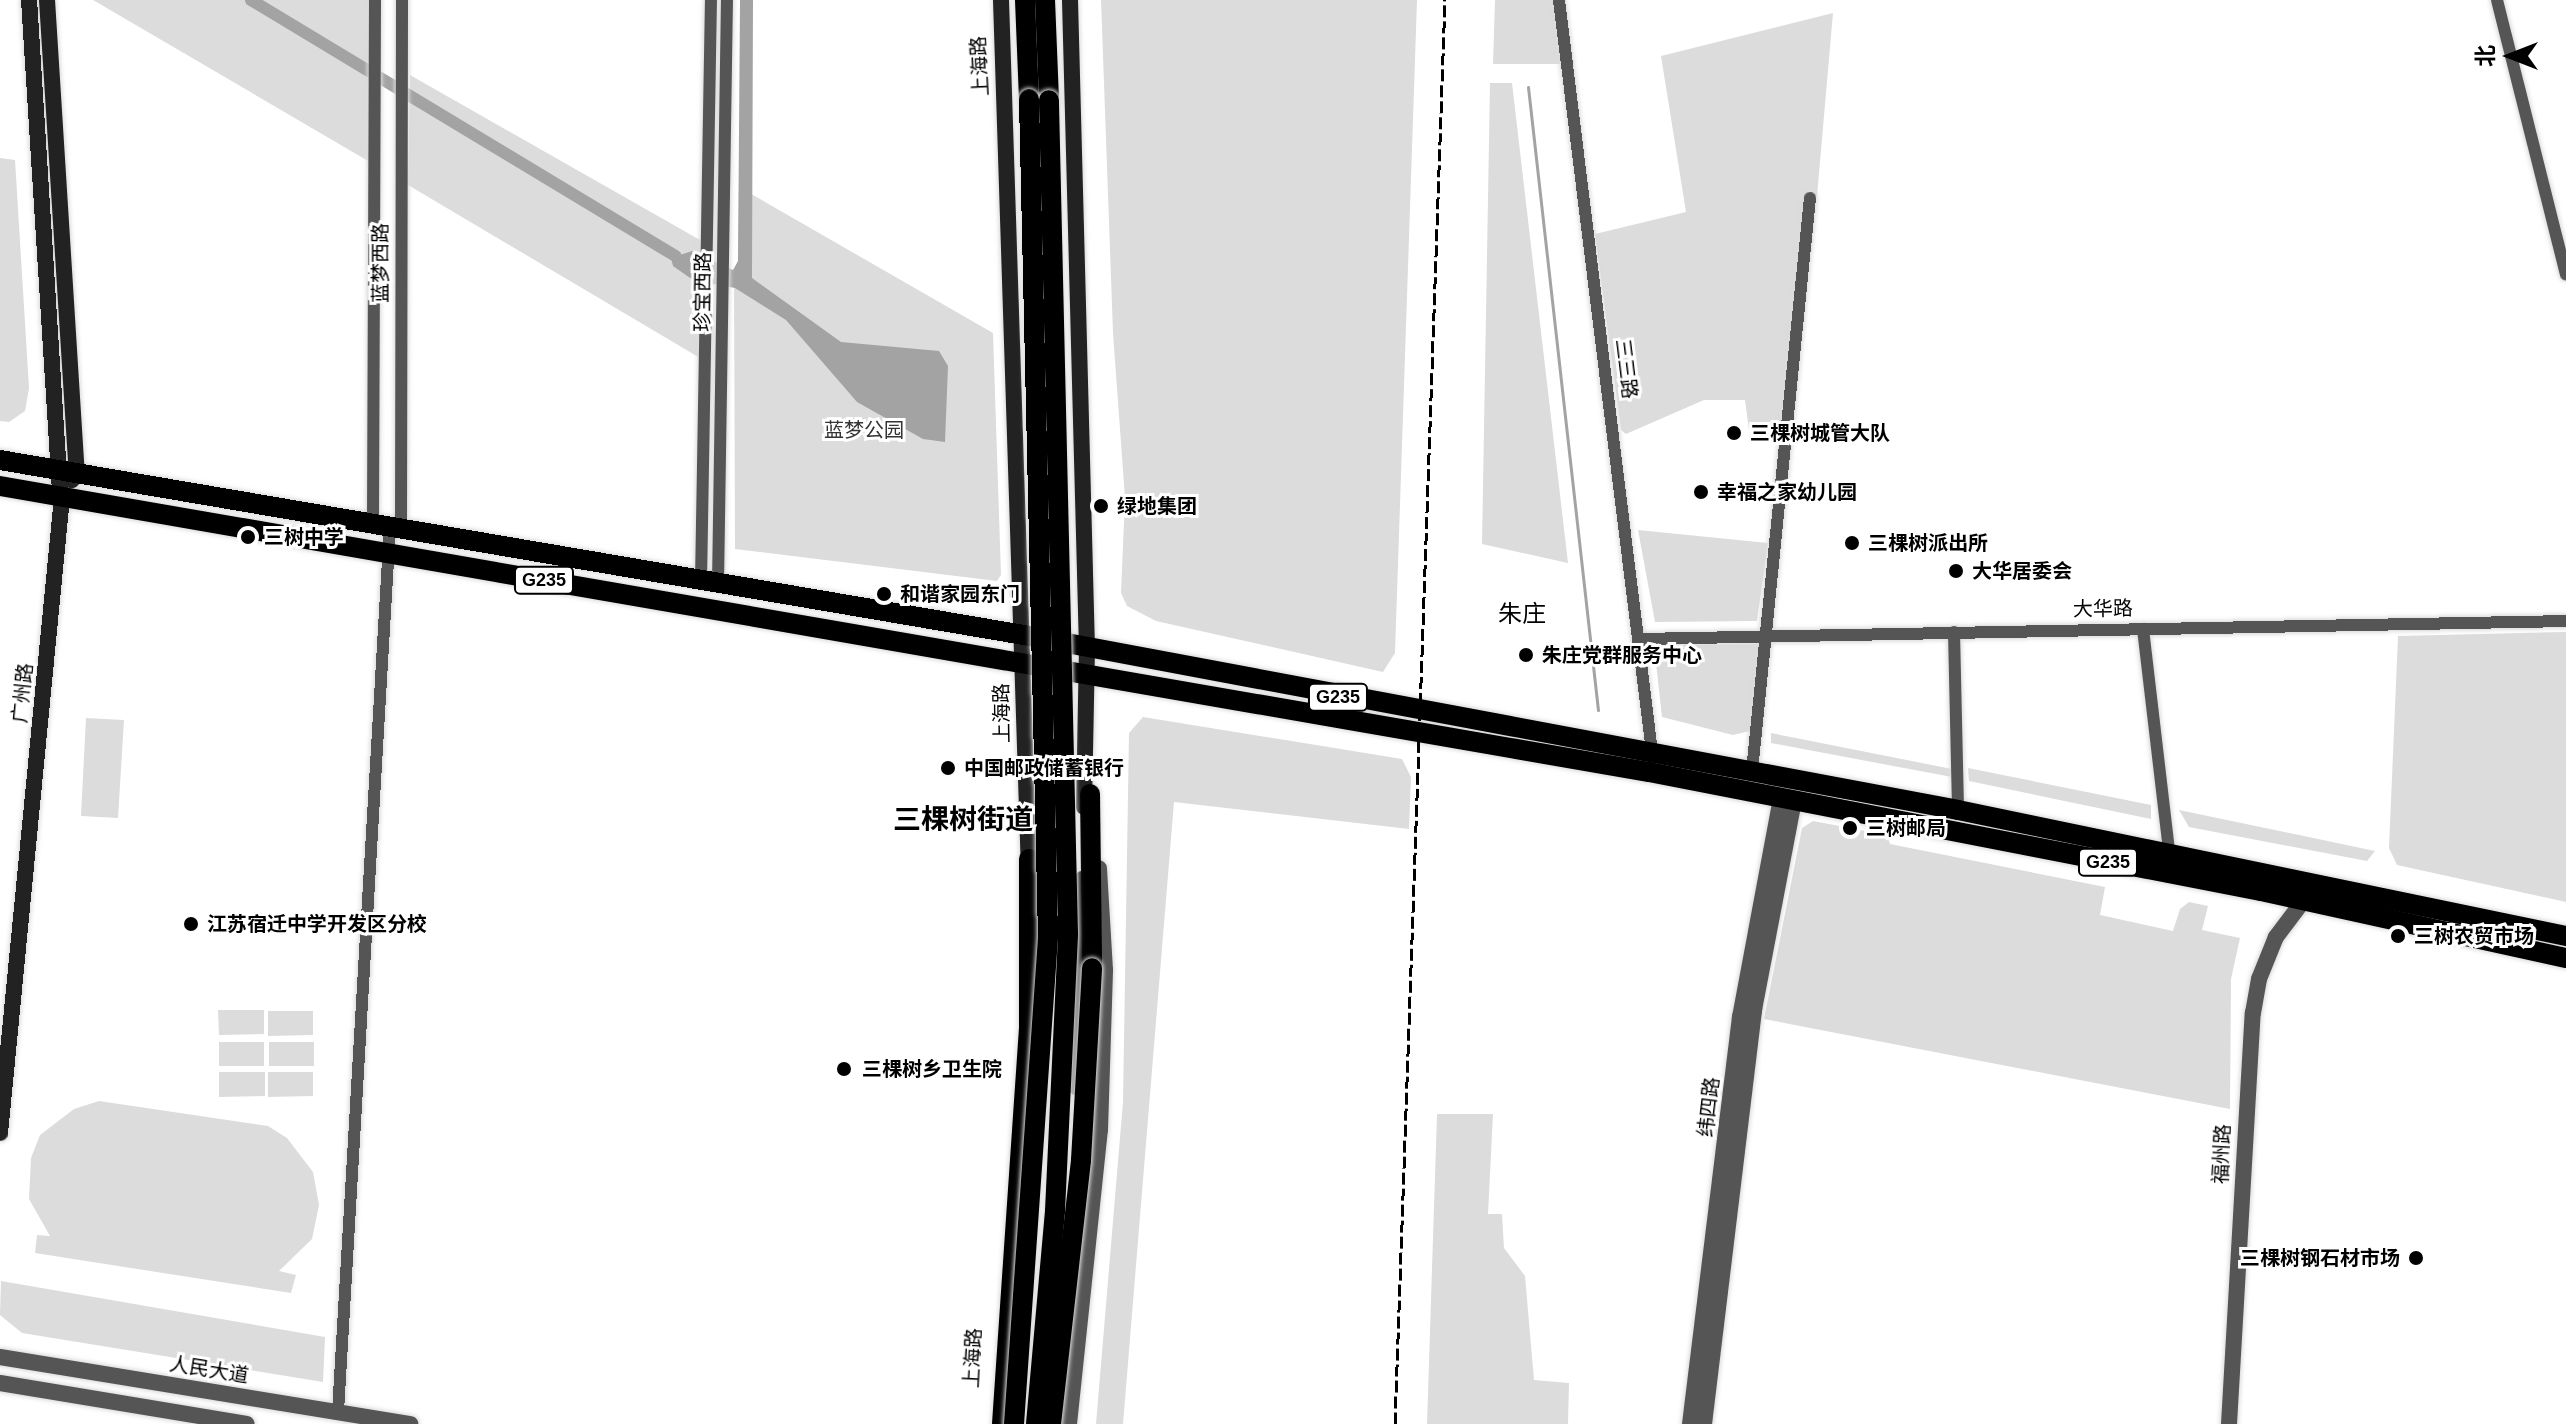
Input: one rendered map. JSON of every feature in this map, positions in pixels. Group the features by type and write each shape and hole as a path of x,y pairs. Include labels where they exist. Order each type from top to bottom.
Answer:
{"highway":[{"name":"上海路","path":"1014,1424 1048,937 1039,100 1046,2"},
{"name":"上海路","path":"1025,5 1039,100 1068,934 1055,1211 1036,1424"},
{"name":"G235","path":"0,460 1024,635 1958,810 2304,900 2566,958"},
{"name":"G235","path":"0,486 1025,666 1087,685 1788,799 2171,864 2566,936"},
{"path":"1051,1424 1081,1160 1092,968 1090,794"},
{"path":"1002,1424 1029,964 1029,859"}],"main road":[{"path":"29,0 68,472"},
{"path":"47,0 68,472"},
{"name":"上海路","path":"993,1424 1029,859 1001,0"},
{"path":"1051,1424 1075,1122 1087,685 1070,0"},
{"name":"广州路","path":"0,1133 61,496 68,472"}],"street":[{"name":"蓝梦西路","path":"375,0 374,94 388,524"},
{"name":"蓝梦西路","path":"388,524 402,103 402,0"},
{"name":"珍宝西路","path":"710,583 708,290 711,0"},
{"name":"珍宝西路","path":"710,583 723,291 727,0"},
{"name":"三三路","path":"1559,0 1651,744"},
{"path":"2497,0 2566,274"},
{"path":"1752,771 1810,198"},
{"path":"338,1412 388,524"},
{"name":"大华路","path":"1640,639 2566,621"},
{"path":"2143,629 2171,864"},
{"path":"1954,632 1958,810"},
{"path":"1069,1424 1100,1130 1103,917 1090,794 1087,685"},
{"name":"纬四路","path":"1690,1424 1740,1017 1788,799"},
{"name":"纬四路","path":"1704,1424 1754,1010 1788,799"},
{"name":"福州路","path":"2229,1424 2253,1013 2259,979 2276,937 2304,900"},
{"name":"人民大道","path":"0,1357 411,1424"},
{"path":"0,1383 247,1424"}],"green space":[{"path":"93,0 376,0 375,165"},
{"path":"1101,0 1417,0 1395,653 1383,672 1156,621 1127,606 1121,593 1125,498 1113,333"},
{"path":"1495,0 1553,0 1562,64 1493,64"},
{"path":"1833,13 1817,196 1807,196 1781,424 1774,432 1749,430 1745,400 1704,400 1626,434 1621,430 1595,234 1686,212 1661,56"},
{"path":"410,75 700,240 700,358 408,185"},
{"path":"1490,83 1512,83 1568,563 1482,544"},
{"path":"0,158 15,160 29,388 25,411 9,422 0,421"},
{"name":"蓝梦公园","path":"739,187 993,333 1001,575 997,581 735,549 734,271 738,261"},
{"path":"1638,530 1768,543 1757,621 1655,622"},
{"path":"2566,632 2566,902 2397,865 2389,848 2398,636"},
{"path":"1759,644 1750,731 1733,735 1662,717 1654,645"},
{"path":"1143,717 1402,759 1411,777 1409,829 1174,802 1123,1424 1096,1424 1123,1102 1129,733"},
{"path":"86,718 124,720 118,818 81,816"},
{"path":"1771,733 1952,769 1952,777 1771,743"},
{"path":"1968,768 2151,805 2151,819 1969,781"},
{"path":"2179,810 2375,851 2367,861 2189,827"},
{"path":"1813,821 1887,835 1890,844 2105,887 2100,915 2173,931 2180,909 2189,902 2208,906 2202,930 2240,938 2231,979 2230,1109 1764,1019 1802,828"},
{"path":"218,1010 264,1010 264,1034 219,1035"},
{"path":"268,1011 313,1011 313,1035 268,1036"},
{"path":"219,1042 264,1042 264,1066 219,1066"},
{"path":"269,1042 314,1042 314,1066 269,1066"},
{"path":"219,1072 265,1072 265,1096 219,1097"},
{"path":"268,1072 313,1072 313,1096 268,1097"},
{"path":"99,1101 268,1126 287,1138 313,1172 319,1205 312,1239 279,1271 296,1275 291,1293 35,1253 37,1235 50,1236 29,1199 31,1158 40,1135 74,1109"},
{"path":"1437,1114 1493,1114 1488,1214 1502,1214 1504,1248 1525,1276 1534,1380 1569,1383 1568,1424 1427,1424"},
{"path":"1,1281 325,1337 323,1382 22,1333 0,1315"}],"shaded area":[{"path":"740,0 753,0 752,278 841,342 939,351 948,366 945,442 923,439 857,402 786,320 735,288 693,280 673,266 671,258 692,251 733,270 738,261"}],"waterway":[{"path":"251,0 676,256"},
{"path":"1528,87 1598,710"}],"railway":[{"path":"1395,1424 1445,0"}],"place":[{"name":"三棵树城管大队","path":"1734,433"},
{"name":"幸福之家幼儿园","path":"1701,492"},
{"name":"绿地集团","path":"1101,506"},
{"name":"三树中学","path":"248,537"},
{"name":"三棵树派出所","path":"1852,543"},
{"name":"大华居委会","path":"1956,571"},
{"name":"和谐家园东门","path":"884,594"},
{"name":"朱庄党群服务中心","path":"1526,655"},
{"name":"中国邮政储蓄银行","path":"948,768"},
{"name":"三树邮局","path":"1850,828"},
{"name":"江苏宿迁中学开发区分校","path":"191,924"},
{"name":"三树农贸市场","path":"2398,936"},
{"name":"三棵树乡卫生院","path":"844,1069"},
{"name":"三棵树钢石材市场","path":"2416,1258"}],"district":[{"name":"朱庄","path":"1522,614"},
{"name":"三棵树街道","path":"963,820"}]}
